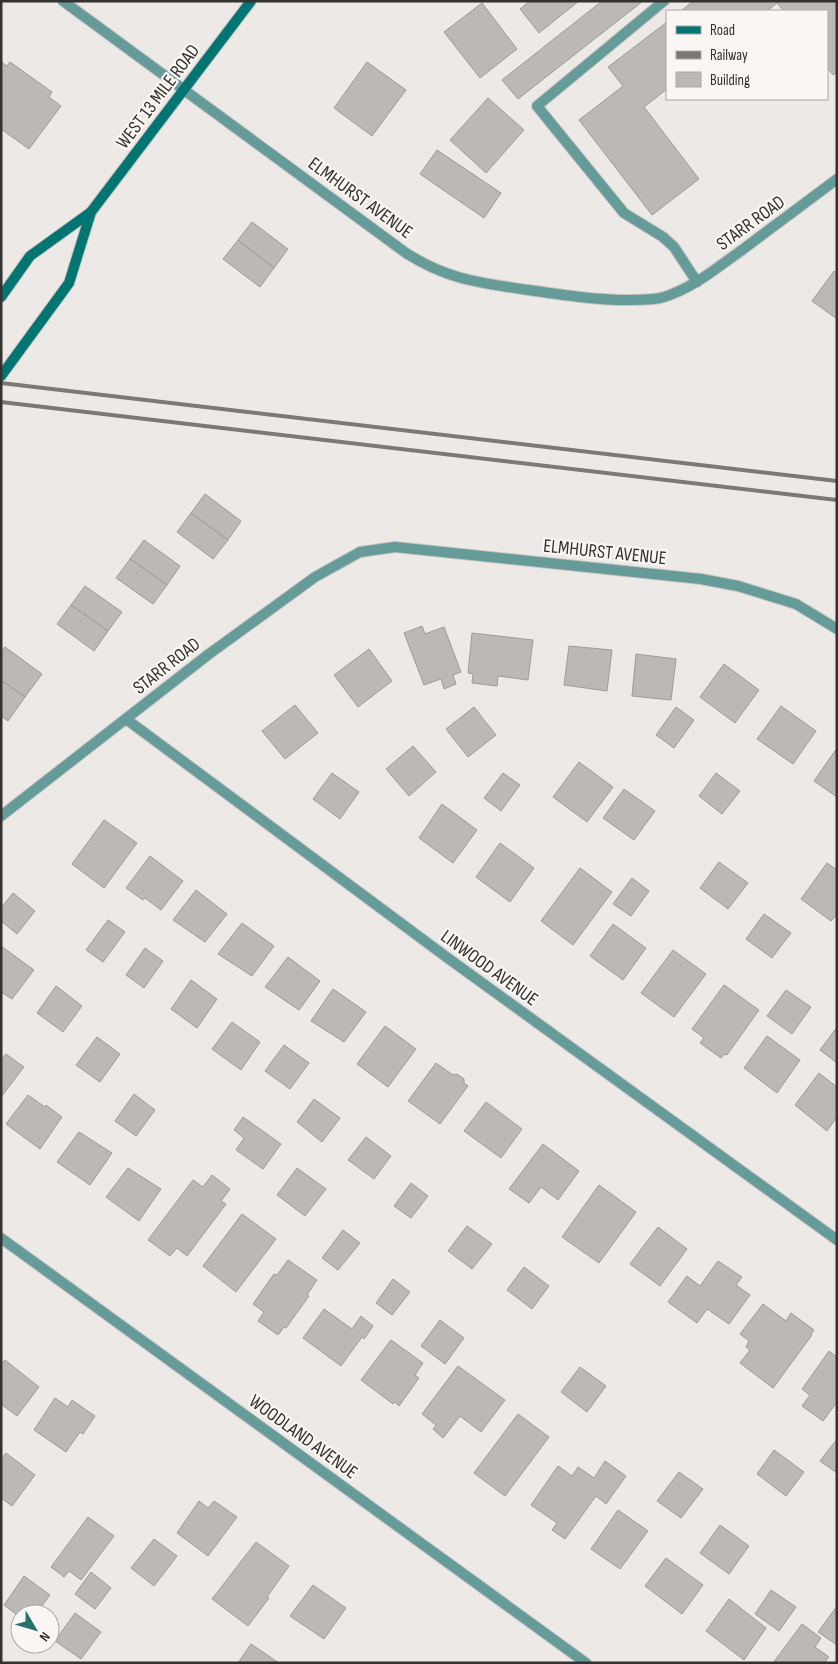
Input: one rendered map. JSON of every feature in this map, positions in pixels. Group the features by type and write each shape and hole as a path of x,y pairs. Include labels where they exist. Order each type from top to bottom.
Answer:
{"main road":[{"name":"WEST 13 MILE ROAD","path":"1,297 30,256 91,212 251,1"},
{"name":"WEST 13 MILE ROAD","path":"1,376 69,283 91,212"}],"street":[{"name":"ELMHURST AVENUE","path":"64,1 406,252 434,269 450,276 479,282 578,298 609,300 655,298 664,297 683,289"},
{"path":"664,1 537,106 624,213 663,237 674,247 697,282"},
{"name":"STARR ROAD","path":"683,289 697,282 837,179"},
{"name":"ELMHURST AVENUE","path":"360,552 395,547 700,579 738,586 796,604 837,630"},
{"name":"STARR ROAD","path":"1,816 209,654 315,577 360,552"},
{"name":"LINWOOD AVENUE","path":"126,719 453,962 837,1240"},
{"name":"WOODLAND AVENUE","path":"1,1238 586,1663"}],"building":[{"path":"530,1 579,1 539,33 520,9"},
{"path":"602,1 643,1 518,99 502,80"},
{"path":"693,1 837,1 837,72 833,75 828,68 828,10 783,10 777,3 768,10 682,10"},
{"path":"482,3 517,49 480,78 444,32"},
{"path":"666,23 666,90 644,107 699,179 652,215 579,120 623,86 608,67"},
{"path":"1,62 7,66 10,62 52,92 49,97 61,106 29,149 1,129"},
{"path":"367,62 406,90 372,136 334,108"},
{"path":"488,98 524,130 486,173 450,140"},
{"path":"437,150 501,193 484,218 420,174"},
{"path":"252,222 288,249 274,268 238,240"},
{"path":"238,240 274,268 260,287 223,259"},
{"path":"834,271 837,273 837,319 812,301"},
{"path":"205,494 241,521 228,540 191,513"},
{"path":"191,513 228,540 213,559 177,532"},
{"path":"144,540 180,566 167,585 130,559"},
{"path":"130,559 167,585 153,604 116,578"},
{"path":"85,586 122,612 108,631 71,605"},
{"path":"71,605 108,631 94,651 57,624"},
{"path":"422,626 425,634 444,627 461,672 453,675 456,684 444,689 441,679 424,685 404,633"},
{"path":"472,633 533,640 528,680 498,676 497,686 472,683 473,674 468,673"},
{"path":"569,646 612,650 607,691 564,685"},
{"path":"5,647 42,674 25,697 1,680 1,652"},
{"path":"369,649 392,681 358,707 334,675"},
{"path":"636,654 676,659 671,700 632,696"},
{"path":"724,664 759,690 735,723 700,697"},
{"path":"1,680 25,697 8,721 1,716"},
{"path":"295,705 318,733 285,759 262,731"},
{"path":"781,706 816,731 793,764 757,739"},
{"path":"474,707 496,735 468,757 446,729"},
{"path":"676,707 694,720 674,748 656,735"},
{"path":"413,746 436,772 409,796 386,769"},
{"path":"837,748 837,797 814,781"},
{"path":"579,762 613,787 587,822 553,797"},
{"path":"332,773 359,792 340,819 313,799"},
{"path":"503,773 520,785 501,811 484,798"},
{"path":"716,773 740,791 722,814 699,796"},
{"path":"624,789 655,811 634,840 603,818"},
{"path":"442,804 477,830 453,863 419,838"},
{"path":"104,820 137,843 104,888 72,864"},
{"path":"500,843 534,868 510,902 476,877"},
{"path":"150,856 183,881 161,910 145,898 143,900 126,888"},
{"path":"719,862 748,883 728,909 700,888"},
{"path":"827,863 837,870 837,914 831,921 801,899"},
{"path":"580,868 612,892 573,945 541,921"},
{"path":"632,878 649,891 631,916 613,904"},
{"path":"196,890 227,914 205,942 173,920"},
{"path":"13,893 35,911 17,934 1,921 1,908"},
{"path":"764,914 791,933 772,958 746,939"},
{"path":"108,920 125,932 103,962 86,950"},
{"path":"242,923 274,946 252,976 218,954"},
{"path":"613,924 646,948 623,980 590,956"},
{"path":"1,946 34,970 12,999 1,992"},
{"path":"145,948 163,961 144,988 126,975"},
{"path":"673,950 706,974 674,1017 641,993"},
{"path":"288,957 320,981 299,1010 265,987"},
{"path":"191,980 217,999 197,1028 171,1009"},
{"path":"724,985 759,1010 727,1055 725,1054 721,1058 700,1043 704,1038 692,1029"},
{"path":"56,986 82,1006 63,1032 37,1013"},
{"path":"333,989 366,1012 344,1042 311,1021"},
{"path":"786,990 811,1007 792,1034 767,1016"},
{"path":"232,1022 260,1042 241,1070 212,1049"},
{"path":"385,1026 416,1049 388,1087 357,1064"},
{"path":"837,1027 837,1063 820,1050"},
{"path":"767,1036 800,1060 777,1093 744,1068"},
{"path":"97,1037 120,1054 100,1082 76,1065"},
{"path":"284,1045 309,1063 290,1089 265,1071"},
{"path":"6,1054 24,1067 1,1097 1,1060"},
{"path":"436,1063 453,1075 457,1074 464,1079 464,1083 468,1086 440,1124 408,1101"},
{"path":"819,1073 837,1087 837,1117 827,1131 795,1105"},
{"path":"134,1094 155,1110 136,1136 115,1121"},
{"path":"28,1095 62,1117 40,1149 6,1124"},
{"path":"314,1099 340,1118 322,1142 297,1122"},
{"path":"486,1102 522,1129 501,1158 464,1131"},
{"path":"243,1117 281,1144 263,1169 236,1150 244,1138 234,1130"},
{"path":"79,1132 112,1153 90,1185 57,1162"},
{"path":"366,1137 391,1156 374,1179 348,1160"},
{"path":"543,1144 579,1171 558,1200 541,1187 529,1203 509,1189"},
{"path":"128,1168 161,1189 139,1221 106,1197"},
{"path":"297,1168 326,1189 305,1216 277,1195"},
{"path":"212,1175 230,1189 221,1201 226,1204 187,1256 177,1248 170,1256 148,1240 193,1180 203,1187"},
{"path":"411,1183 428,1196 411,1218 394,1206"},
{"path":"599,1185 636,1212 599,1263 562,1237"},
{"path":"242,1214 276,1239 236,1292 203,1266"},
{"path":"467,1226 492,1244 472,1269 448,1251"},
{"path":"658,1227 687,1249 660,1286 630,1264"},
{"path":"343,1230 360,1243 338,1270 322,1258"},
{"path":"288,1260 317,1280 307,1295 309,1296 286,1328 284,1327 278,1335 258,1321 264,1312 253,1304 274,1274 277,1275"},
{"path":"718,1261 742,1277 736,1285 750,1295 729,1324 707,1309 697,1323 668,1302 687,1276 700,1286"},
{"path":"524,1267 549,1286 532,1309 507,1290"},
{"path":"393,1279 410,1292 392,1315 376,1303"},
{"path":"763,1304 786,1321 791,1313 814,1330 773,1388 740,1363 750,1350 746,1347 749,1341 740,1334"},
{"path":"324,1309 352,1329 361,1316 373,1326 364,1339 362,1337 341,1366 303,1338"},
{"path":"440,1320 464,1338 445,1364 421,1346"},
{"path":"391,1340 423,1363 415,1375 419,1378 399,1406 395,1402 393,1404 361,1380"},
{"path":"829,1351 837,1357 837,1402 823,1421 802,1406 810,1395 802,1389"},
{"path":"5,1360 39,1387 17,1416 1,1404 1,1365"},
{"path":"458,1366 505,1400 481,1432 460,1416 443,1438 433,1429 436,1425 422,1414"},
{"path":"580,1367 606,1386 587,1412 561,1392"},
{"path":"55,1398 68,1407 72,1400 95,1416 83,1434 80,1432 66,1452 34,1430"},
{"path":"518,1414 549,1437 505,1496 474,1473"},
{"path":"837,1439 837,1473 820,1461"},
{"path":"774,1450 804,1472 786,1496 757,1474"},
{"path":"6,1453 35,1475 12,1506 1,1498 1,1459"},
{"path":"605,1461 626,1476 606,1504 596,1496 565,1539 552,1530 557,1523 531,1505 558,1466 572,1476 578,1467 594,1478"},
{"path":"679,1472 703,1489 681,1518 657,1501"},
{"path":"199,1501 208,1508 214,1501 237,1517 208,1556 177,1533"},
{"path":"618,1510 648,1531 620,1569 591,1549"},
{"path":"88,1517 114,1536 81,1580 69,1571 64,1577 51,1567"},
{"path":"720,1525 749,1546 729,1574 700,1553"},
{"path":"154,1539 177,1556 154,1586 131,1568"},
{"path":"256,1542 289,1566 267,1597 269,1598 248,1626 212,1599"},
{"path":"666,1558 703,1585 682,1614 645,1586"},
{"path":"91,1572 111,1588 95,1609 75,1594"},
{"path":"24,1576 50,1595 43,1604 10,1604 10,1610 4,1605"},
{"path":"313,1585 346,1608 324,1639 290,1616"},
{"path":"771,1590 796,1607 779,1631 755,1614"},
{"path":"729,1599 766,1628 744,1660 706,1631"},
{"path":"837,1606 837,1645 818,1632"},
{"path":"75,1613 101,1632 81,1659 60,1644 60,1634"},
{"path":"802,1624 821,1638 815,1647 829,1657 824,1663 773,1663"},
{"path":"251,1644 279,1663 238,1663"}],"railway":[{"path":"1,383 837,481"},
{"path":"1,402 837,500"}]}
